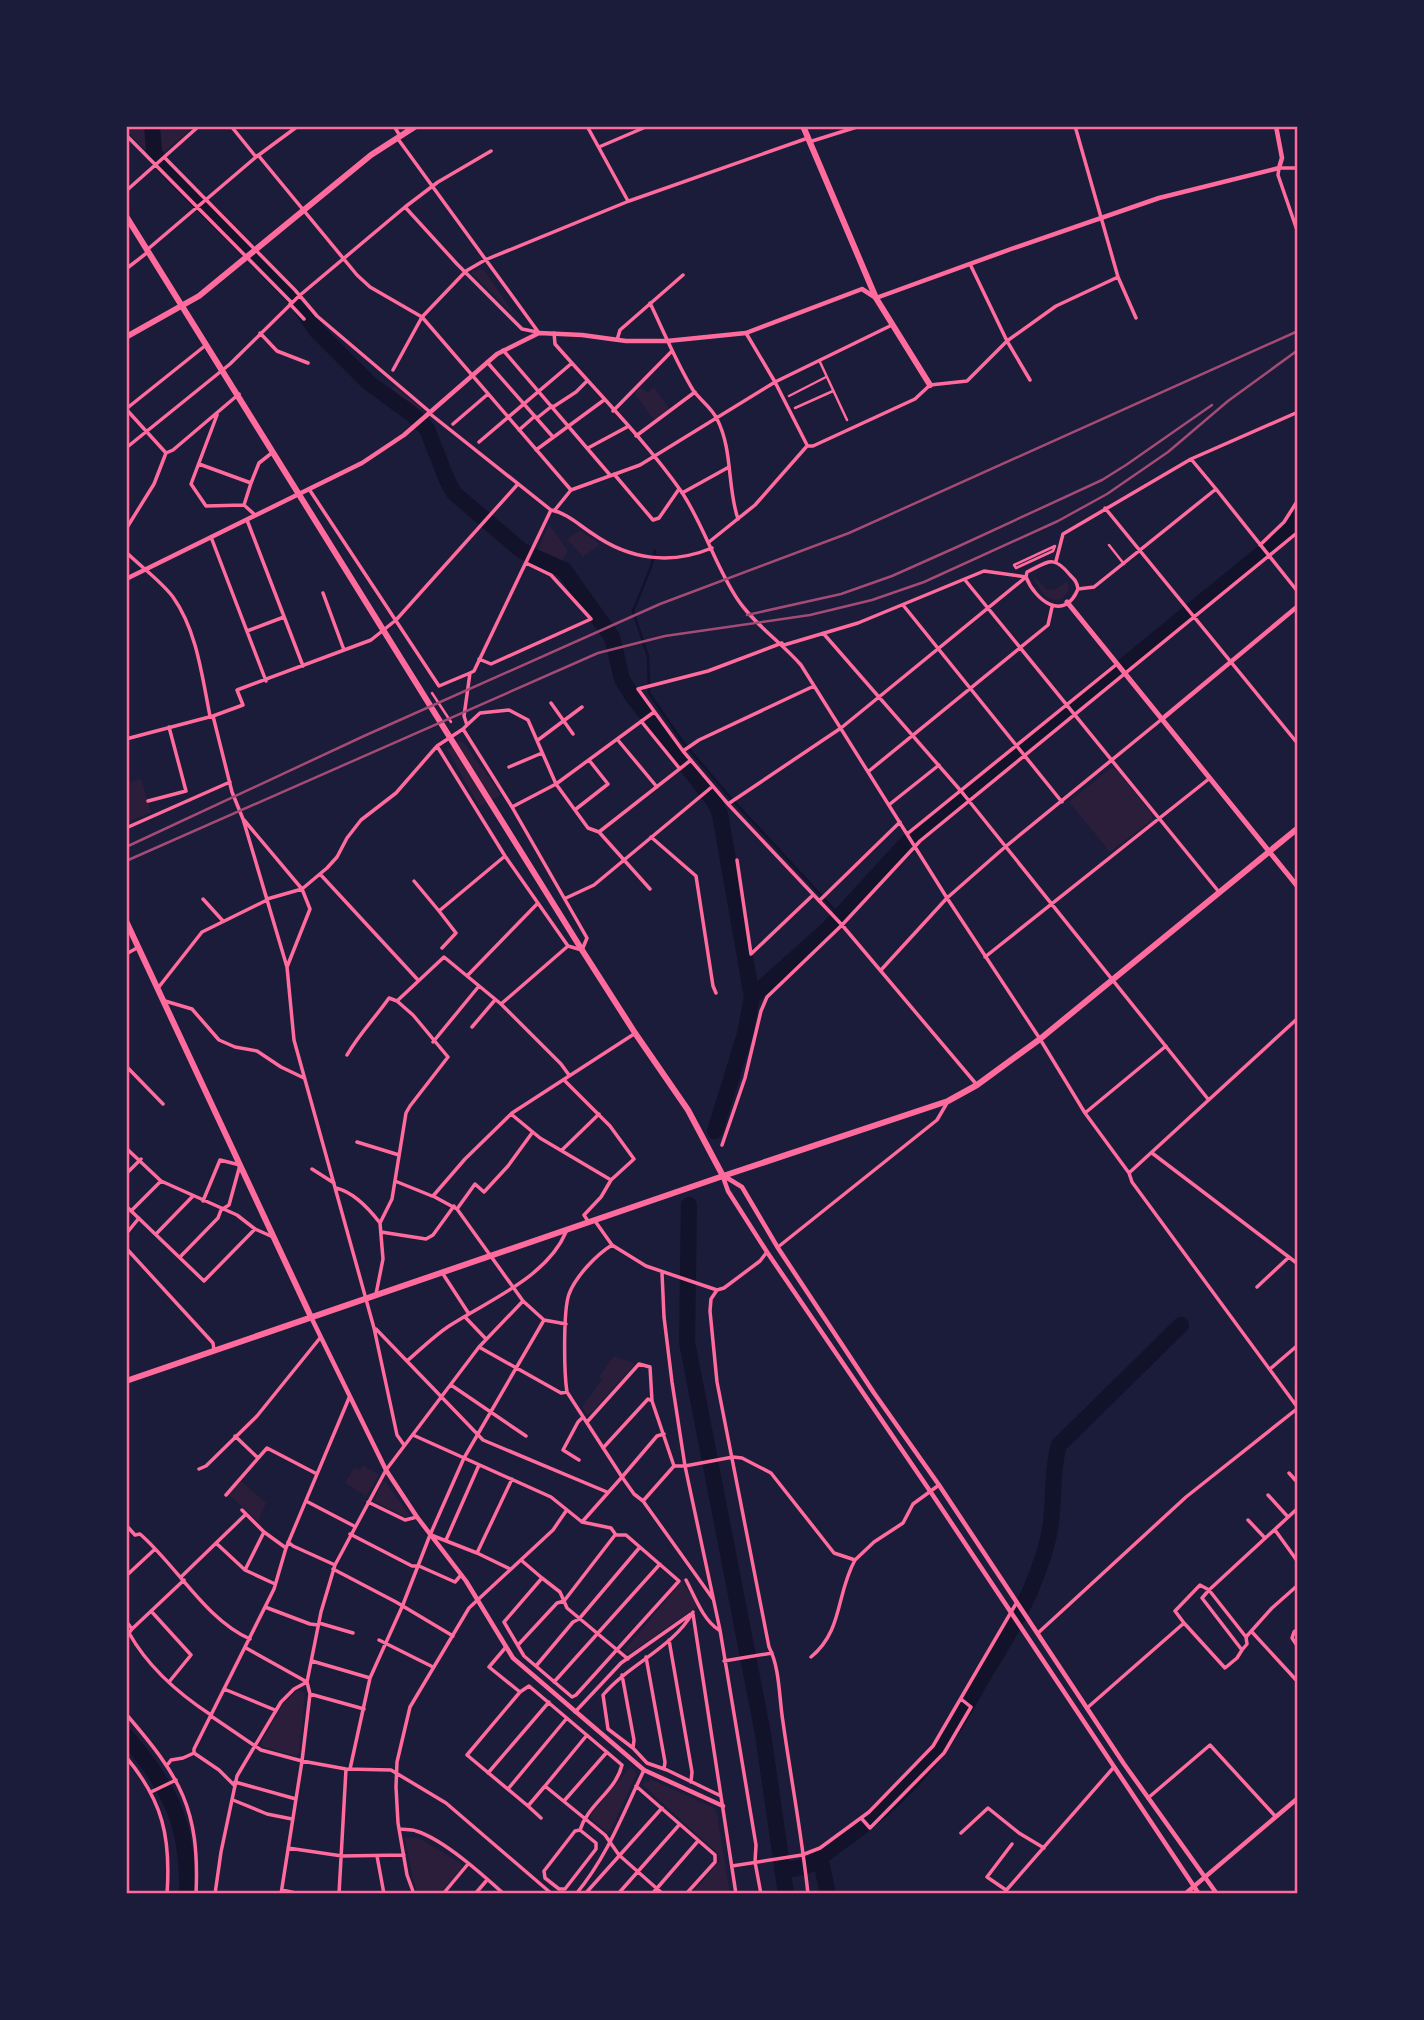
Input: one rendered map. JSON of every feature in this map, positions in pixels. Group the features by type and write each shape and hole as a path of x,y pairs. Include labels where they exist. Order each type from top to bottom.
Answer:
{"main road":[{"path":"126,337 199,296 371,155 415,126"},
{"path":"803,126 876,299 930,384"},
{"path":"126,216 582,950 688,1110 723,1176"},
{"path":"1068,602 1298,887"},
{"path":"126,1381 948,1101 977,1085 1040,1039 1298,828"},
{"path":"126,921 312,1317"}],"street":[{"path":"126,191 199,126"},
{"path":"231,126 343,259 370,286 422,317 571,490"},
{"path":"126,269 257,156 298,126"},
{"path":"394,126 431,187 539,333"},
{"path":"587,126 629,201"},
{"path":"599,147 648,126"},
{"path":"393,370 422,317 466,271 485,260 629,201 808,140 860,126"},
{"path":"1075,126 1118,277 1136,318"},
{"path":"1276,126 1282,158 1278,175 1298,233"},
{"path":"126,135 247,257 304,319"},
{"path":"126,448 230,364 291,303 405,207 431,187 491,151"},
{"path":"165,158 317,316 428,414 517,485 615,547 660,558 689,557 712,548"},
{"path":"405,207 522,329 617,340 667,341 746,333 862,289 876,299 1159,198 1279,168 1298,168"},
{"path":"970,264 1007,341 1030,380"},
{"path":"617,340 620,330 683,275"},
{"path":"709,542 755,505 807,446 813,446 915,399 930,384 967,381 1007,341 1056,306 1118,277"},
{"path":"650,303 695,392 717,418 738,519"},
{"path":"310,489 439,686 474,671 531,551 553,510 571,490 640,465 775,382 892,325"},
{"path":"260,333 277,351 308,363"},
{"path":"126,579 371,458 415,425 503,350 539,333"},
{"path":"554,333 555,344 681,491 739,601 755,621 783,644 801,665 1085,1113 1129,1173 1132,1182 1298,1408 1186,1497 1038,1634"},
{"path":"746,333 775,382 807,446"},
{"path":"166,453 126,409 207,344"},
{"path":"503,350 653,520 659,519 681,491 729,467"},
{"path":"614,411 672,351"},
{"path":"487,362 553,437"},
{"path":"820,362 848,421"},
{"path":"479,442 572,363"},
{"path":"789,396 827,377"},
{"path":"519,430 576,392 587,381"},
{"path":"795,408 833,391"},
{"path":"636,436 695,392"},
{"path":"126,529 154,484 166,453 239,394"},
{"path":"453,424 488,394"},
{"path":"536,450 604,400"},
{"path":"1056,561 1063,534 1105,508 1191,460 1298,412"},
{"path":"218,413 191,484 206,506 244,505 256,516"},
{"path":"588,448 627,427"},
{"path":"244,505 259,463 273,452"},
{"path":"1191,460 1298,592"},
{"path":"199,464 251,483"},
{"path":"126,738 212,716 243,705 237,690 371,640 396,620 517,485"},
{"path":"977,1085 842,925 690,761 638,689 708,671 783,644 858,624 984,571 1026,577 1045,603 1052,607 1068,602 1078,589 1094,587 1216,489"},
{"path":"1261,546 1284,522 1298,500"},
{"path":"1105,508 1298,744"},
{"path":"247,520 303,666"},
{"path":"722,1145 745,1078 763,1003 842,925 915,846 1298,532"},
{"path":"211,537 265,681"},
{"path":"1055,545 1054,551 1016,568 1014,565 1045,550 1055,545"},
{"path":"1109,545 1124,564"},
{"path":"126,552 171,595 190,628 230,782 287,967 294,1040 374,1328 397,1435 404,1445"},
{"path":"479,659 491,664 591,619 551,575 526,561"},
{"path":"729,803 841,729 1026,577 1027,572 1056,561 1077,582 1078,589"},
{"path":"965,580 1219,892"},
{"path":"323,593 344,650"},
{"path":"903,605 1062,802"},
{"path":"881,971 947,898 1005,847 1298,606"},
{"path":"869,771 1048,625 1052,607"},
{"path":"246,631 284,617"},
{"path":"823,633 961,791 1208,1099"},
{"path":"908,834 1117,664"},
{"path":"467,725 464,716 470,673"},
{"path":"684,750 814,686"},
{"path":"432,693 451,722"},
{"path":"551,703 573,734"},
{"path":"538,740 582,707"},
{"path":"158,988 202,932 267,900 302,889 320,874 337,857 361,820 396,793 437,746 463,729 480,713 509,710 528,720 556,784 589,828 599,832 650,889"},
{"path":"512,807 556,784 653,712"},
{"path":"642,721 680,768"},
{"path":"169,727 190,800"},
{"path":"437,746 505,856 568,946 582,950 587,938 566,898 463,729"},
{"path":"617,739 657,787"},
{"path":"509,767 542,753"},
{"path":"575,810 608,784 589,760"},
{"path":"599,832 690,761"},
{"path":"890,804 939,765"},
{"path":"985,957 1210,778"},
{"path":"126,828 230,782"},
{"path":"566,898 594,885 622,859 713,787"},
{"path":"148,801 186,791"},
{"path":"243,819 302,889 310,909 287,967"},
{"path":"819,900 900,822"},
{"path":"651,837 696,876 716,993"},
{"path":"439,911 505,856"},
{"path":"737,860 751,954 813,895"},
{"path":"320,874 418,981"},
{"path":"414,881 456,933 442,948"},
{"path":"202,899 223,921"},
{"path":"467,976 538,903"},
{"path":"501,1004 568,946"},
{"path":"126,954 137,948"},
{"path":"397,1001 444,957 501,1004 570,1076"},
{"path":"433,1042 479,986"},
{"path":"347,1055 363,1029 389,998 397,1001 413,1015 448,1057 408,1108 392,1199 380,1223 383,1259 376,1294"},
{"path":"472,1027 495,1000"},
{"path":"163,1001 192,1009 219,1040 235,1048 257,1051 305,1079"},
{"path":"1129,1173 1298,1018"},
{"path":"433,1196 464,1159 510,1114 635,1033"},
{"path":"1085,1113 1166,1046"},
{"path":"126,1066 163,1104"},
{"path":"564,1080 618,1135 634,1159 611,1180 601,1197 584,1215 612,1245 646,1266 717,1290"},
{"path":"778,1248 937,1120 948,1101"},
{"path":"510,1114 532,1133 611,1180"},
{"path":"562,1150 598,1114"},
{"path":"381,1232 426,1239 433,1235 475,1184 484,1192 508,1166 532,1133"},
{"path":"357,1142 399,1155"},
{"path":"126,1148 141,1159 161,1181 237,1215 255,1229 275,1238"},
{"path":"1151,1153 1298,1264"},
{"path":"126,1174 141,1159"},
{"path":"180,1257 218,1218 221,1210 229,1205 240,1165 220,1160 203,1202"},
{"path":"312,1169 368,1209 380,1223"},
{"path":"723,1176 742,1187 778,1248 874,1393 939,1485 1148,1798 1217,1894"},
{"path":"723,1176 728,1191 767,1252 1199,1894"},
{"path":"131,1210 161,1181"},
{"path":"395,1181 456,1208 523,1301 544,1320 566,1324"},
{"path":"156,1234 192,1197"},
{"path":"126,1206 204,1281 255,1229"},
{"path":"126,1234 139,1218"},
{"path":"126,1222 132,1228"},
{"path":"407,1361 450,1325 540,1268 560,1245 567,1229"},
{"path":"612,1245 604,1250 569,1293 564,1376 567,1392 622,1477 634,1494 643,1501 714,1601"},
{"path":"126,1248 213,1342 214,1350"},
{"path":"767,1252 760,1261 724,1288 717,1290 711,1300 710,1311 717,1382 766,1634 775,1659 808,1894"},
{"path":"1257,1287 1289,1257"},
{"path":"442,1272 467,1315 486,1339"},
{"path":"662,1273 672,1382 685,1466 720,1630 761,1894"},
{"path":"300,1894 281,1892 302,1761 310,1694 307,1682 318,1624 334,1567 386,1470 478,1347 523,1301"},
{"path":"312,1317 386,1470 461,1575 513,1658 644,1770 723,1807"},
{"path":"339,1894 343,1788 370,1678 464,1458 544,1320"},
{"path":"374,1328 439,1393 441,1399 476,1435 488,1443 608,1492"},
{"path":"199,1469 206,1466 257,1416 320,1338"},
{"path":"1270,1370 1298,1345"},
{"path":"478,1347 561,1393 567,1392"},
{"path":"579,1460 563,1450 578,1422 585,1420 639,1364 650,1367 653,1401 674,1466"},
{"path":"451,1385 526,1436"},
{"path":"168,1765 171,1760 194,1753 246,1648 275,1584 286,1548 349,1398"},
{"path":"603,1448 648,1399 653,1401"},
{"path":"582,1521 657,1436 664,1434"},
{"path":"413,1435 551,1497 582,1521 611,1528 616,1535"},
{"path":"235,1436 258,1458"},
{"path":"226,1495 267,1448 317,1474"},
{"path":"643,1501 674,1466 742,1458 771,1473 834,1553 855,1560"},
{"path":"446,1540 480,1465"},
{"path":"1289,1473 1298,1483"},
{"path":"477,1553 512,1479"},
{"path":"811,1657 822,1648 838,1618 845,1581 855,1560 874,1542 903,1523 913,1504 939,1485"},
{"path":"1268,1495 1288,1517"},
{"path":"306,1501 354,1526"},
{"path":"367,1502 405,1520 417,1517"},
{"path":"242,1510 264,1532 286,1548"},
{"path":"1242,1650 1202,1598 1298,1510"},
{"path":"414,1894 407,1875 399,1829 397,1774 397,1762 410,1707 469,1608 552,1530 566,1511"},
{"path":"245,1515 132,1629 129,1633 139,1651 179,1693 254,1747 302,1761 348,1769 390,1770 397,1774 446,1804 552,1894"},
{"path":"1248,1520 1265,1538"},
{"path":"126,1525 135,1535 140,1534 233,1631 250,1639"},
{"path":"1275,1530 1298,1562"},
{"path":"245,1570 264,1532"},
{"path":"350,1534 412,1566 419,1566 455,1582 461,1575"},
{"path":"430,1535 510,1569"},
{"path":"542,1578 503,1622 524,1656 572,1697 679,1581 626,1535 616,1535"},
{"path":"518,1646 557,1603 564,1601 616,1535"},
{"path":"289,1542 453,1636"},
{"path":"216,1543 245,1570 275,1584"},
{"path":"536,1666 640,1547"},
{"path":"126,1576 155,1549"},
{"path":"521,1560 560,1592 567,1608 629,1659"},
{"path":"554,1682 660,1564"},
{"path":"686,1580 703,1613 716,1629 720,1630"},
{"path":"1200,1585 1209,1590 1247,1637 1247,1644 1225,1668 1184,1623 1175,1611 1200,1585"},
{"path":"1247,1637 1272,1608 1298,1585"},
{"path":"732,1866 803,1854 820,1848 862,1818 933,1746 1018,1604"},
{"path":"265,1607 310,1624 353,1633"},
{"path":"151,1611 191,1655 169,1682"},
{"path":"575,1712 621,1663 693,1612"},
{"path":"693,1612 684,1629 622,1675 603,1695 608,1729 633,1748 647,1763 721,1796"},
{"path":"693,1612 736,1894"},
{"path":"126,1621 132,1629"},
{"path":"1087,1708 1184,1623"},
{"path":"1298,1629 1292,1638 1298,1647"},
{"path":"1252,1632 1298,1682"},
{"path":"379,1640 433,1667"},
{"path":"669,1640 690,1759 691,1782"},
{"path":"506,1647 489,1667 520,1692"},
{"path":"246,1648 307,1682"},
{"path":"724,1661 772,1653"},
{"path":"646,1657 664,1769"},
{"path":"311,1661 370,1678"},
{"path":"622,1675 635,1740 633,1748"},
{"path":"215,1894 235,1784 275,1710 294,1689 307,1682"},
{"path":"541,1818 467,1755 520,1692 529,1686 622,1765 620,1776 544,1871 545,1878 559,1889 565,1889 596,1849 596,1843 579,1830"},
{"path":"224,1689 275,1710"},
{"path":"310,1694 364,1709"},
{"path":"862,1818 870,1828 944,1753 971,1707 962,1699"},
{"path":"488,1773 548,1702"},
{"path":"126,1714 168,1765 176,1780 192,1822 196,1852 196,1894"},
{"path":"508,1789 567,1718"},
{"path":"528,1807 587,1735"},
{"path":"1148,1798 1210,1745 1276,1817"},
{"path":"564,1801 607,1752"},
{"path":"194,1753 235,1784 296,1799"},
{"path":"126,1757 151,1792 162,1816 170,1860 167,1894"},
{"path":"917,1765 926,1773"},
{"path":"1012,1844 987,1877 1005,1892 1114,1767"},
{"path":"576,1894 611,1843 644,1770"},
{"path":"151,1792 176,1780"},
{"path":"545,1786 584,1818 611,1843 619,1855 663,1894"},
{"path":"636,1786 715,1855 715,1862 687,1894"},
{"path":"887,1795 896,1802"},
{"path":"1185,1894 1298,1798"},
{"path":"233,1800 267,1814 292,1819"},
{"path":"585,1894 662,1808"},
{"path":"961,1833 988,1808 1018,1833 1044,1848"},
{"path":"618,1894 680,1824"},
{"path":"399,1829 416,1831 436,1841 504,1894"},
{"path":"652,1894 698,1840"},
{"path":"288,1847 342,1856 404,1855"},
{"path":"377,1856 384,1894"},
{"path":"443,1894 468,1864"},
{"path":"475,1894 488,1879"}],"shaded area":[{"path":"126,126 194,126 155,160 126,130"},
{"path":"484,270 518,320 471,272"},
{"path":"394,386 421,408 415,414 388,394"},
{"path":"640,387 648,393 654,387 669,409 654,420 634,393"},
{"path":"549,524 568,551 560,564 537,552"},
{"path":"580,530 600,544 583,557 567,539"},
{"path":"1035,577 1047,590 1056,589 1067,581 1069,591 1061,599 1051,599 1041,591"},
{"path":"460,741 465,744 501,795 479,806 447,749"},
{"path":"1111,768 1116,769 1152,814 1152,820 1110,852 1069,802"},
{"path":"141,779 151,812 126,823 126,783"},
{"path":"614,1356 635,1364 590,1414 586,1414 582,1407"},
{"path":"363,1465 379,1475 366,1496 345,1483 354,1468 360,1470"},
{"path":"241,1481 266,1503 258,1521 228,1494"},
{"path":"383,1481 409,1515 406,1517 375,1502"},
{"path":"682,1581 698,1606 630,1653 623,1652"},
{"path":"298,1690 305,1693 299,1754 296,1756 262,1746 261,1743 283,1704"},
{"path":"630,1767 637,1773 611,1830 607,1832 590,1818"},
{"path":"650,1779 714,1808 730,1894 692,1894 720,1860 719,1855 643,1785 644,1781 650,1782"},
{"path":"417,1837 462,1864 462,1868 440,1894 418,1894 405,1838"}],"waterway":[{"path":"152,126 154,151 159,161 293,296 316,330 369,383 412,414 427,429 454,493 522,551 564,570 612,637 622,679 631,694 714,801 720,814 752,997 745,1034 715,1131"},
{"path":"752,997 828,929 906,844 1261,554 1289,527 1298,513"},
{"path":"655,551 633,611 648,656 649,693 682,741 729,796 840,916"},
{"path":"689,1205 687,1342 763,1734 786,1894"},
{"path":"782,1870 813,1863 865,1824 904,1789 945,1741 1013,1625 1037,1575 1052,1516 1059,1445 1181,1325"},
{"path":"126,1736 154,1773 174,1808 184,1847 187,1894"},
{"path":"820,1857 828,1894"}],"railway":[{"path":"126,847 364,736 660,604 849,533 1298,331"},
{"path":"126,861 598,653 665,636 810,615 872,600 924,582 1058,521 1107,494 1168,452 1228,401 1298,350"},
{"path":"747,615 841,594 892,576 957,547 1102,480 1212,405"}]}
